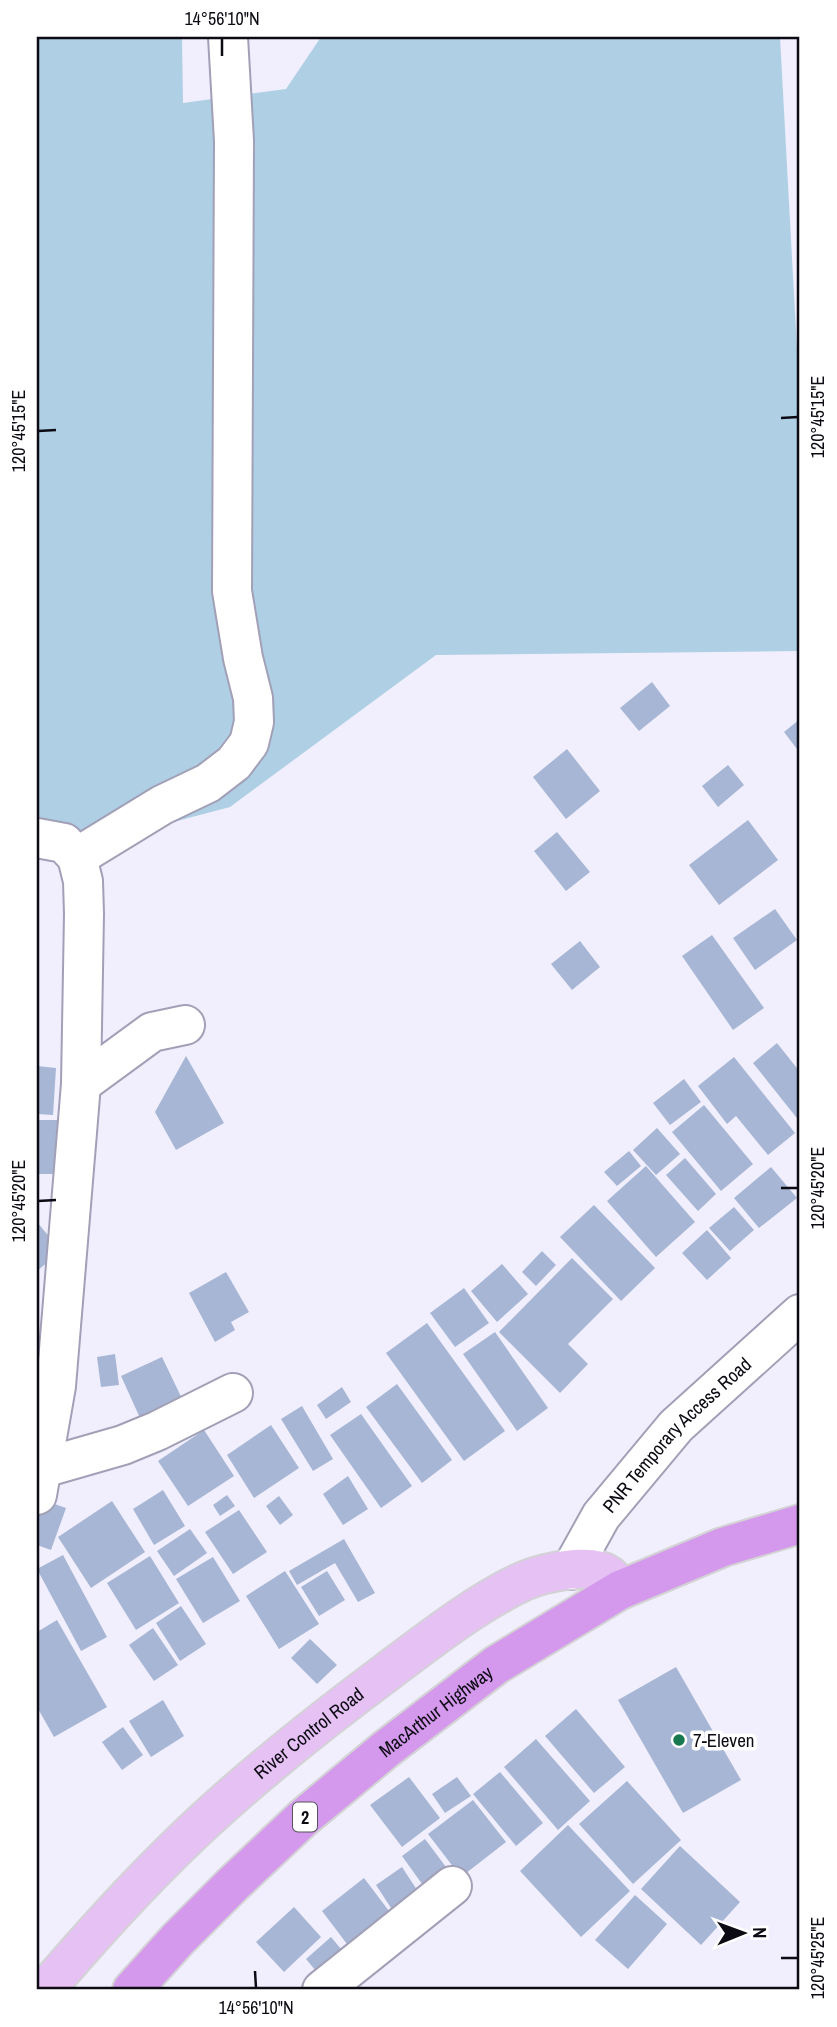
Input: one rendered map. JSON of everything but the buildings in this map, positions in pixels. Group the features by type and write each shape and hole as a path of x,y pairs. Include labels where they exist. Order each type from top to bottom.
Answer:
{"highway":[{"name":"MacArthur Highway","path":"132,1990 178,1939 303,1818 386,1749 496,1665 620,1590 723,1547 800,1524"}],"main road":[{"name":"River Control Road","path":"45,1990 175,1849 246,1784 315,1727 439,1633 524,1581 546,1574 571,1570 606,1573 620,1590"}],"street":[{"path":"77,857 162,805 208,783 233,764 248,743 254,722 253,698 243,658 232,591 234,155 228,37"},
{"path":"37,838 64,843 77,857 83,881 85,914 81,1084 56,1387 39,1470 123,1445 233,1393"},
{"path":"81,1084 152,1032 185,1025"},
{"name":"PNR Temporary Access Road","path":"571,1570 601,1516 676,1426 800,1314"},
{"path":"322,1990 452,1886"}],"water":[{"path":"37,37 182,37 183,103 286,89 321,37 780,37 800,405 800,651 436,655 230,807 60,852 37,848"}],"place":[{"name":"7-Eleven","path":"679,1740"}]}
